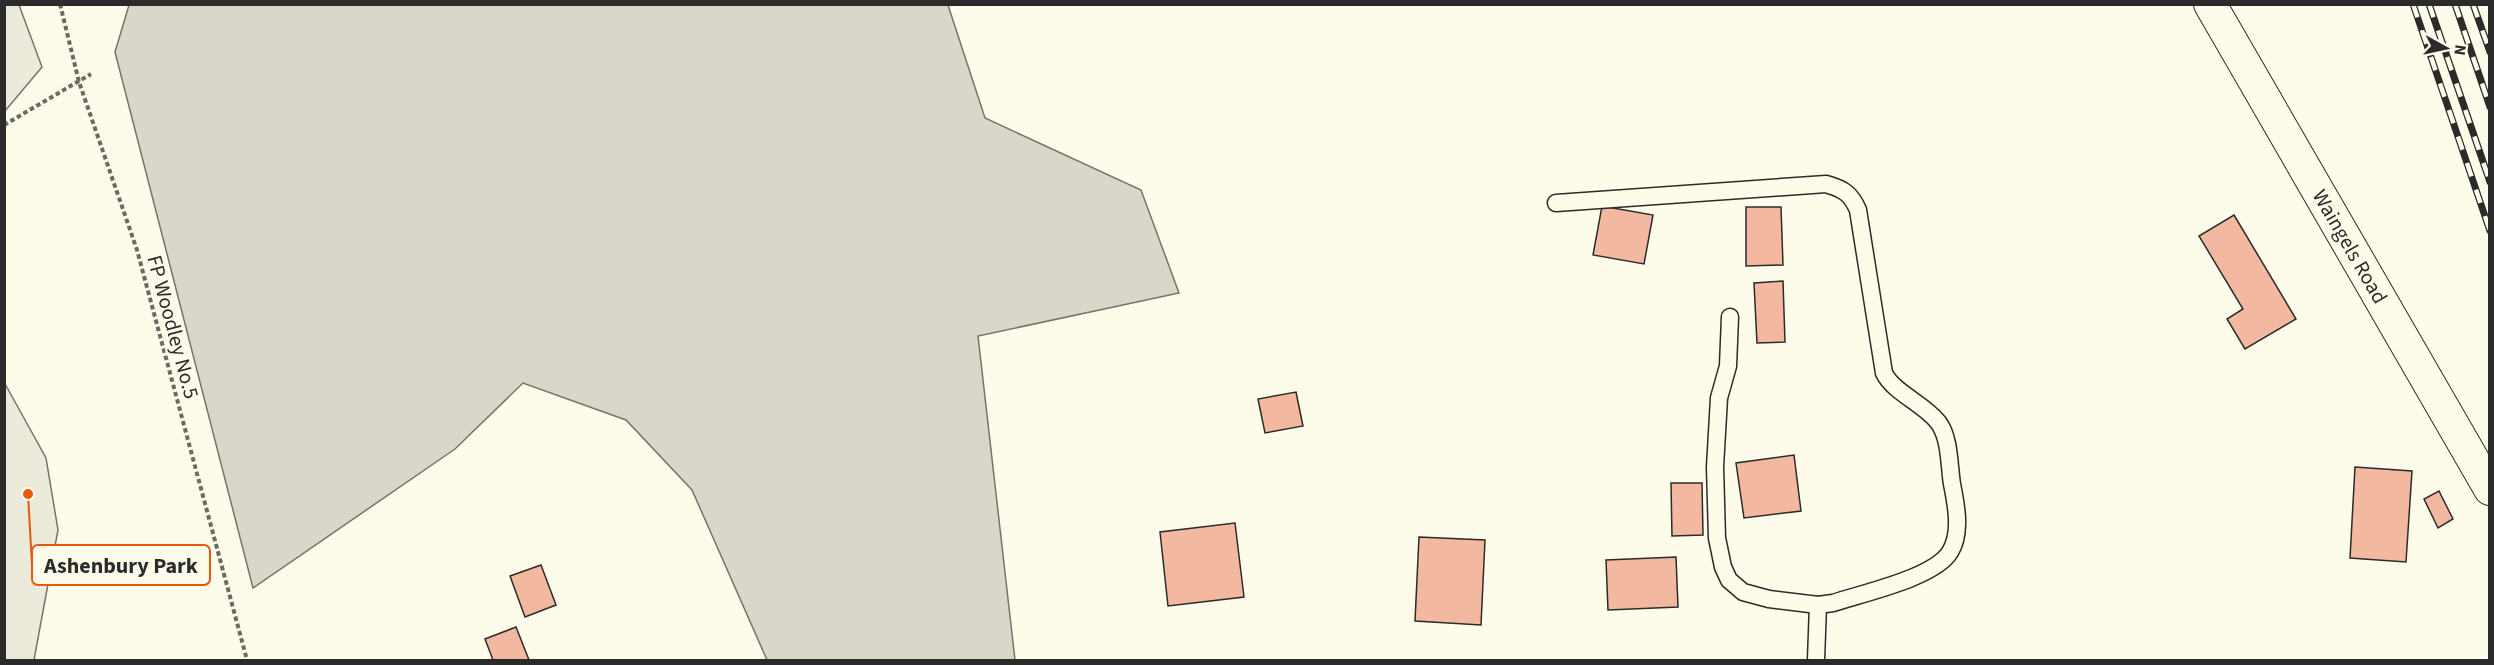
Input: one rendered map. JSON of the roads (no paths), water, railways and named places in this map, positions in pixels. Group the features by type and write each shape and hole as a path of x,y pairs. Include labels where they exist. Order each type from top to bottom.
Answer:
{"street":[{"name":"Waingels Road","path":"2210,4 2490,489"}],"lane":[{"path":"1556,203 1827,184 1843,189 1853,198 1858,210 1884,372 1888,381 1919,403 1943,430 1956,503 1956,534 1950,552 1934,567 1833,603 1818,605 1769,599 1743,592 1729,580 1723,567 1717,538 1715,467 1719,398 1728,366 1730,316"},
{"path":"1816,660 1818,605"}],"railway":[{"path":"2413,4 2490,231"},
{"path":"2429,4 2490,182"},
{"path":"2455,4 2490,107"},
{"path":"2473,4 2490,52"}],"place":[{"name":"Ashenbury Park","path":"28,494"}]}
